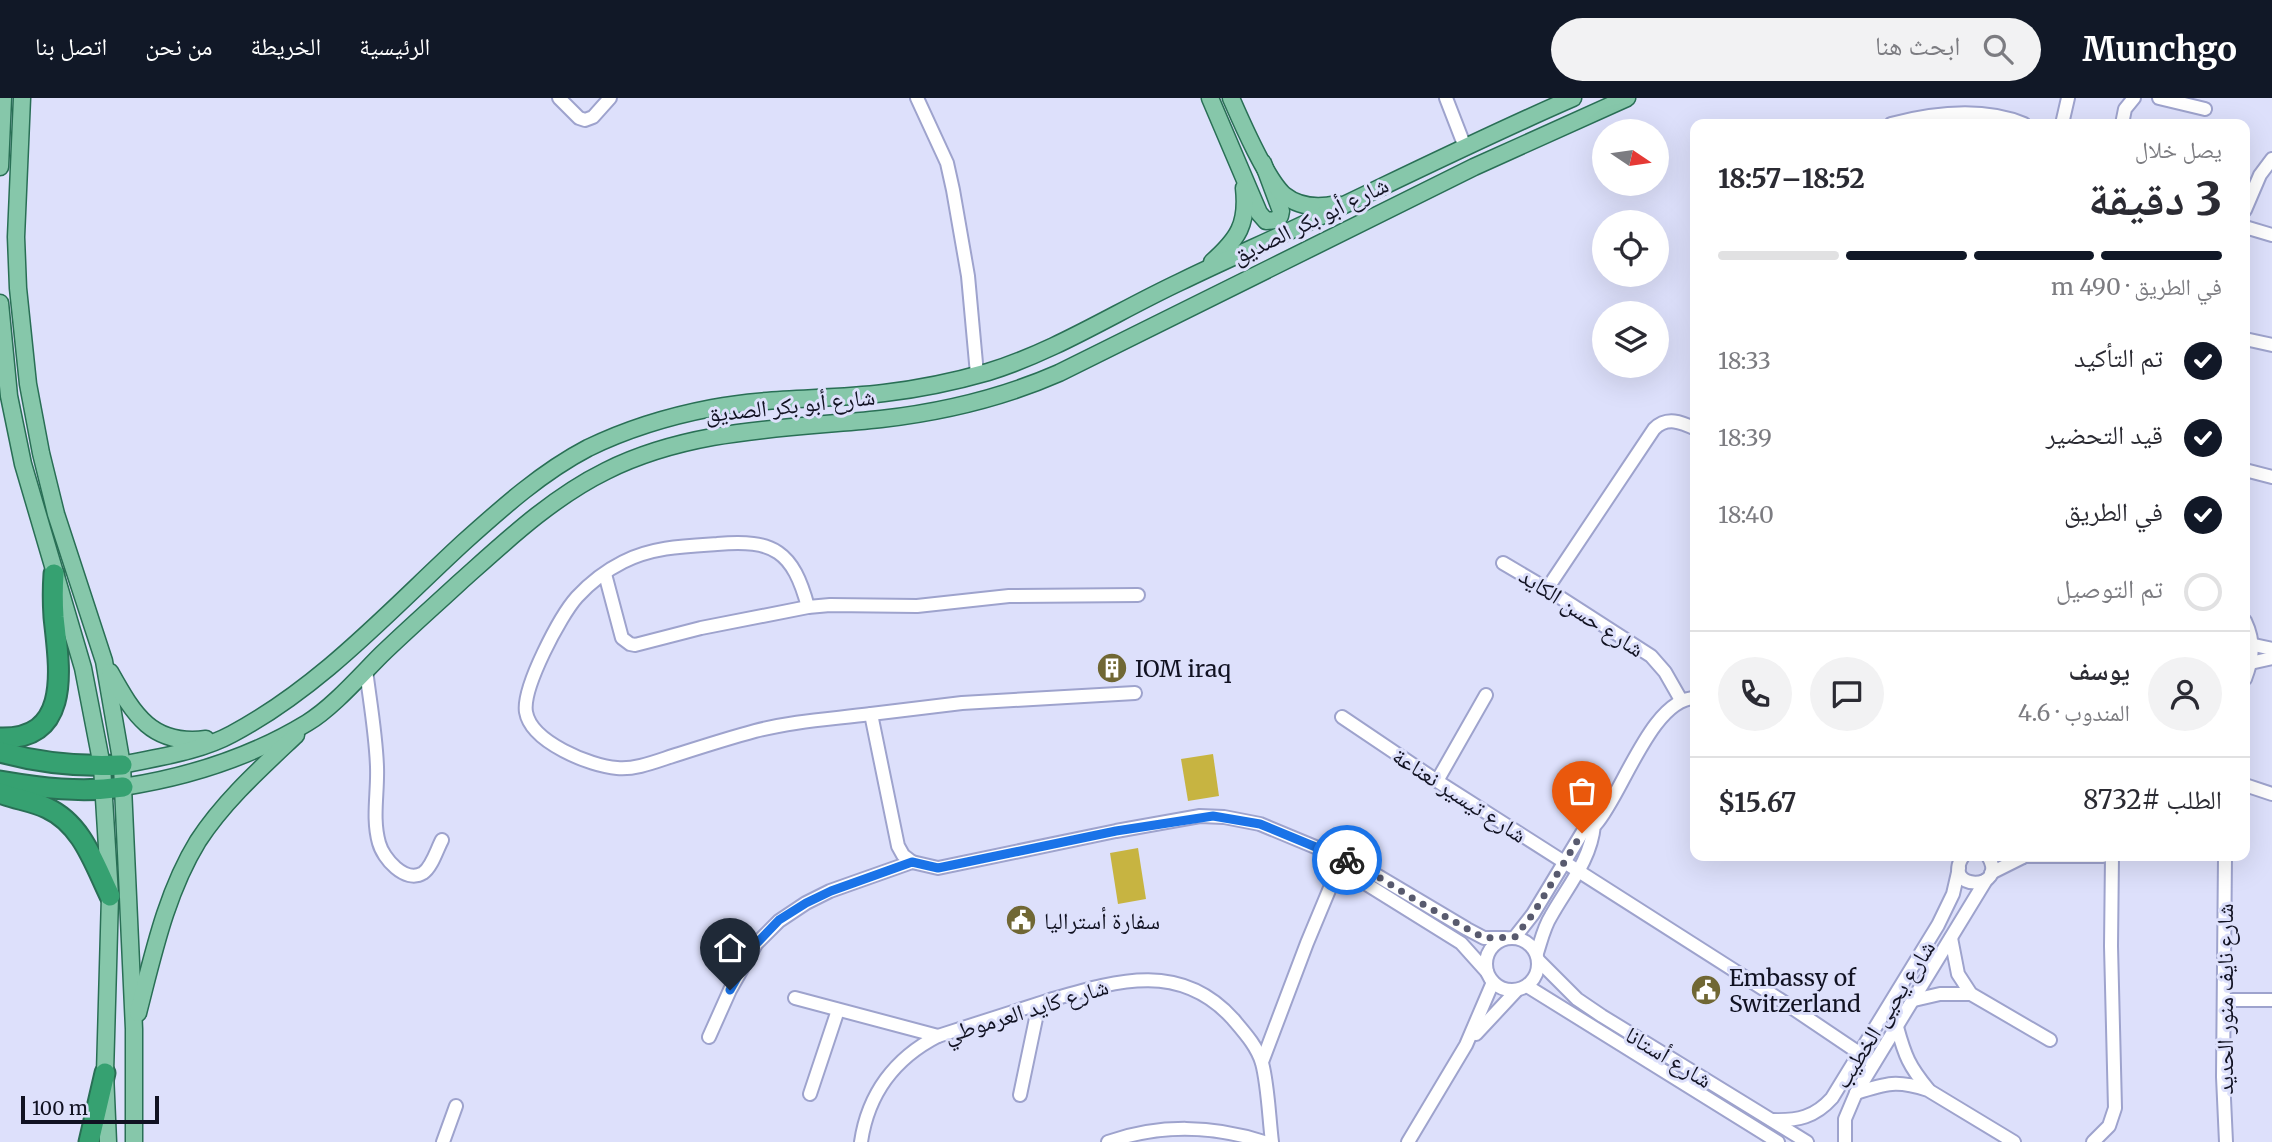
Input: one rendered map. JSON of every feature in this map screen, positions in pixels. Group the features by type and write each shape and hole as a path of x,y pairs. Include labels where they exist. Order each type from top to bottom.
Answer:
{"highway":[{"path":"0,738 16,737 35,730 48,718 54,704 59,671 53,605 54,574"},
{"name":"شارع أبو بكر الصديق","path":"0,752 64,764 122,765"},
{"name":"شارع أبو بكر الصديق","path":"0,781 41,788 114,789"},
{"path":"0,793 48,808 72,826 85,843 110,896"},
{"path":"89,1142 105,1073"}],"main road":[{"path":"0,167 3,98"},
{"path":"22,98 16,237 18,288 28,384 56,514 104,662 122,765 114,789 110,896 105,1073 108,1142"},
{"path":"1210,98 1262,218 1276,220 1280,216 1280,206 1263,163 1231,98"},
{"name":"شارع أبو بكر الصديق","path":"122,765 183,752 230,736 312,683 510,501 551,469 588,448 658,420 715,407 881,394 929,387 1042,352 1094,327 1131,305 1573,98"},
{"name":"شارع أبو بكر الصديق","path":"114,789 191,774 260,748 309,722 530,520 605,471 659,449 714,436 907,416 983,401 1025,387 1059,373 1474,167 1627,98"},
{"path":"1263,163 1278,188 1299,203 1324,207 1353,201"},
{"path":"1201,272 1231,244 1242,225 1246,206 1243,175"},
{"path":"0,303 9,396 23,464 83,667 102,766 114,789 134,1029 134,1142"},
{"path":"104,662 126,701 145,724 155,731 172,738 194,740 230,736"},
{"path":"134,1029 161,927 178,880 196,844 209,825 249,780 309,722"}],"street":[{"path":"559,98 579,118 585,120 593,117 610,98"},
{"path":"917,98 947,163 953,190 968,276 977,374"},
{"path":"1446,98 1465,147"},
{"path":"2063,119 2068,98"},
{"path":"2123,119 2125,109 2134,98"},
{"path":"2159,98 2205,110"},
{"path":"1919,119 1976,114 2006,119"},
{"path":"2250,198 2260,175 2272,159"},
{"path":"2250,228 2272,235"},
{"path":"2250,340 2272,345"},
{"path":"1547,589 1654,429 1663,423 1674,421 1690,427"},
{"path":"2250,471 2272,477"},
{"path":"808,607 796,572 788,561 765,545 751,543 660,549 623,562 586,588 566,612 531,681 525,711 528,719 538,733 581,759 599,766 620,768 632,767 759,730 803,722 962,704 1135,693"},
{"name":"شارع حسن الكايد","path":"1503,563 1651,656 1665,671 1681,700"},
{"path":"605,574 620,634 630,644 808,607 852,604 917,606 1009,596 1138,594"},
{"path":"2250,643 2272,649"},
{"path":"2250,664 2272,658"},
{"path":"366,670 377,768 376,825 381,850 398,869 418,875 428,868 442,840"},
{"path":"1437,781 1486,695"},
{"path":"1408,1142 1466,1045 1490,977 1486,962 1489,952 1495,943 1510,938 1533,914 1563,862 1582,833 1594,825 1652,731 1673,705 1690,699"},
{"path":"871,714 898,846 903,855 912,862 938,868 1116,831 1213,816 1260,824 1338,859 1361,866 1484,938 1524,940 1538,957"},
{"name":"شارع تيسير نعناعة","path":"1342,717 1874,1063"},
{"path":"2250,787 2272,794"},
{"path":"1466,1045 1538,971 1538,957 1549,919 1579,871 1593,839 1594,825"},
{"path":"1338,859 1356,877 1461,943 1481,963 1490,977 1508,990 1522,988"},
{"path":"1262,1062 1338,859"},
{"path":"1960,861 1963,878 1971,883 1989,877 2012,861"},
{"name":"شارع يحيى الخطيب","path":"1772,1120 1803,1119 1824,1107 1832,1098 1938,925 1953,894 1960,861"},
{"path":"1989,877 1990,861"},
{"path":"2093,1142 2109,1126 2115,1108 2112,861"},
{"name":"شارع نايف منور الحديد","path":"2225,861 2223,1077 2226,1142"},
{"path":"709,1037 730,990 756,944 779,920 831,891 912,862"},
{"name":"شارع يحيى الخطيب","path":"1845,1142 1845,1119 1856,1093 1989,877"},
{"name":"شارع يحيى الخطيب","path":"1951,937 1958,974 1971,994"},
{"name":"شارع أستانا","path":"1538,957 1560,984 1586,1005 1807,1142"},
{"name":"شارع كايد العرموطي","path":"861,1142 869,1107 881,1085 907,1055 921,1045 938,1036 1103,984 1147,979 1180,984 1205,995 1219,1005 1250,1039 1262,1062 1272,1142"},
{"name":"شارع أستانا","path":"1522,988 1778,1142"},
{"name":"شارع يحيى الخطيب","path":"1914,1000 1940,994 1971,994"},
{"path":"1971,994 2050,1041"},
{"path":"795,998 938,1036"},
{"path":"2224,1000 2272,1000"},
{"path":"1020,1095 1039,1004"},
{"path":"810,1094 838,1010"},
{"path":"1897,1027 1907,1060 1914,1074 1928,1090"},
{"path":"1856,1093 1893,1083 1905,1083 1928,1090 2014,1142"},
{"path":"443,1142 456,1106"},
{"path":"1108,1142 1149,1131 1182,1128 1246,1136 1264,1142"}],"shaded area":[{"path":"1213,754 1219,796 1188,801 1181,759"},
{"path":"1138,848 1146,899 1118,904 1110,853"}],"way so far":[{"path":"1347,860 1484,938 1515,937 1533,914 1582,833"}],"place":[{"name":"IOM iraq","path":"1112,668"},
{"name":"سفارة أستراليا","path":"1021,920"},
{"name":"Embassy of Switzerland","path":"1706,990"}],"route":[{"path":"730,990 756,944 779,920 831,891 912,862 938,868 1200,816 1224,817 1260,824 1347,860"}]}
